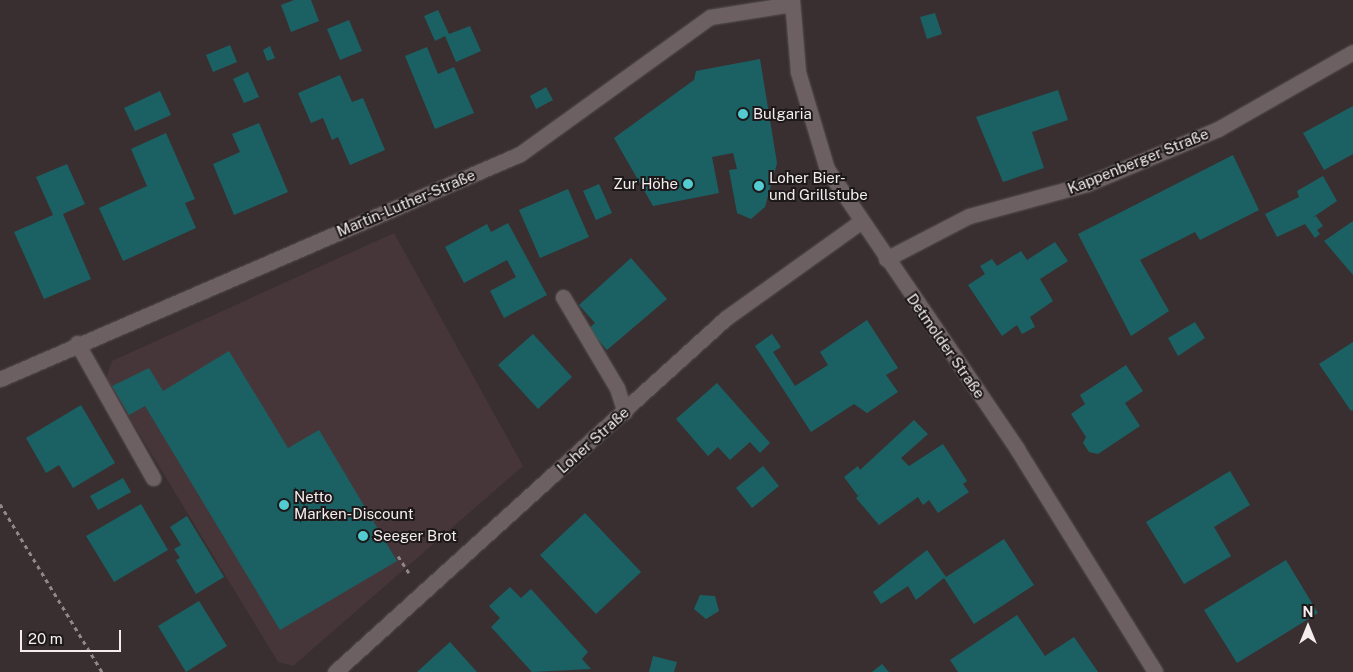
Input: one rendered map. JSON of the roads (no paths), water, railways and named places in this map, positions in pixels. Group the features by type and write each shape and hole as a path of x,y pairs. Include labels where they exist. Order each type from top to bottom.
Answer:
{"street":[{"name":"Detmolder Straße","path":"792,2 798,72 827,169 860,222 1017,449 1155,672"},
{"name":"Martin-Luther-Straße","path":"0,379 77,344 520,154 710,16 792,2"},
{"name":"Kappenberger Straße","path":"886,259 969,216 1087,184 1218,129 1353,52"},
{"name":"Loher Straße","path":"335,672 625,412 726,318 860,222"},
{"path":"562,297 617,388 625,412"},
{"path":"77,344 153,478"}],"place":[{"name":"Bulgaria","path":"743,114"},
{"name":"Zur Höhe","path":"688,184"},
{"name":"Loher Bier- und Grillstube","path":"759,186"},
{"name":"Netto Marken-Discount","path":"284,505"},
{"name":"Seeger Brot","path":"363,536"}]}
